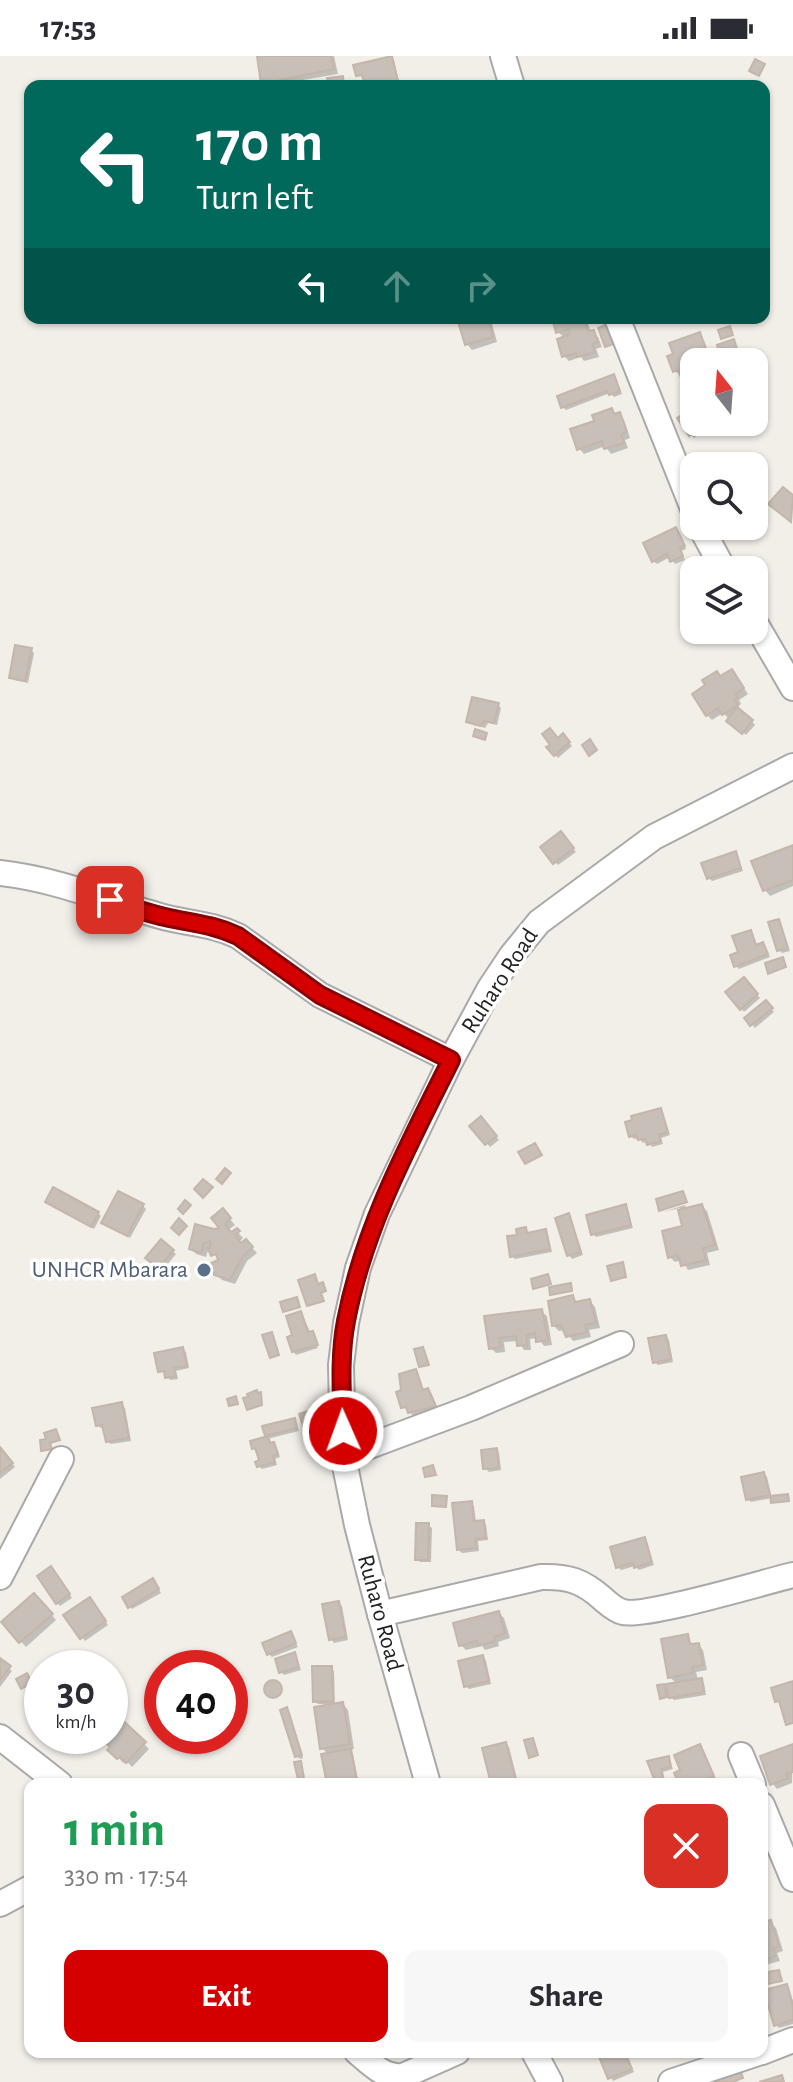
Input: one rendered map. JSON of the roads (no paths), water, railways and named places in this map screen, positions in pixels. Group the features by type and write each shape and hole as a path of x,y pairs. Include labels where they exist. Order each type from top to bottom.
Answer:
{"street":[{"path":"503,56 510,80"},
{"path":"619,324 680,476"},
{"path":"767,644 793,688"},
{"name":"Ruharo Road","path":"426,1778 380,1614 343,1456 341,1365 346,1323 358,1268 377,1214 451,1060 490,988 539,922 654,837 793,766"},
{"path":"0,873 38,878 166,918 223,929 238,936 320,995 451,1060"},
{"path":"343,1456 471,1408 621,1344"},
{"path":"0,1577 61,1459"},
{"path":"380,1614 541,1577 559,1576 580,1581 614,1608 628,1613 661,1608 793,1575"},
{"path":"0,1737 52,1778"},
{"path":"741,1755 751,1778"},
{"path":"768,1819 793,1879"},
{"path":"0,1904 24,1891"},
{"path":"768,2049 793,2040"},
{"path":"364,2058 385,2075 396,2077 446,2058"},
{"path":"537,2058 550,2082"},
{"path":"671,2082 743,2058"}],"place":[{"name":"UNHCR Mbarara","path":"204,1270"}]}
